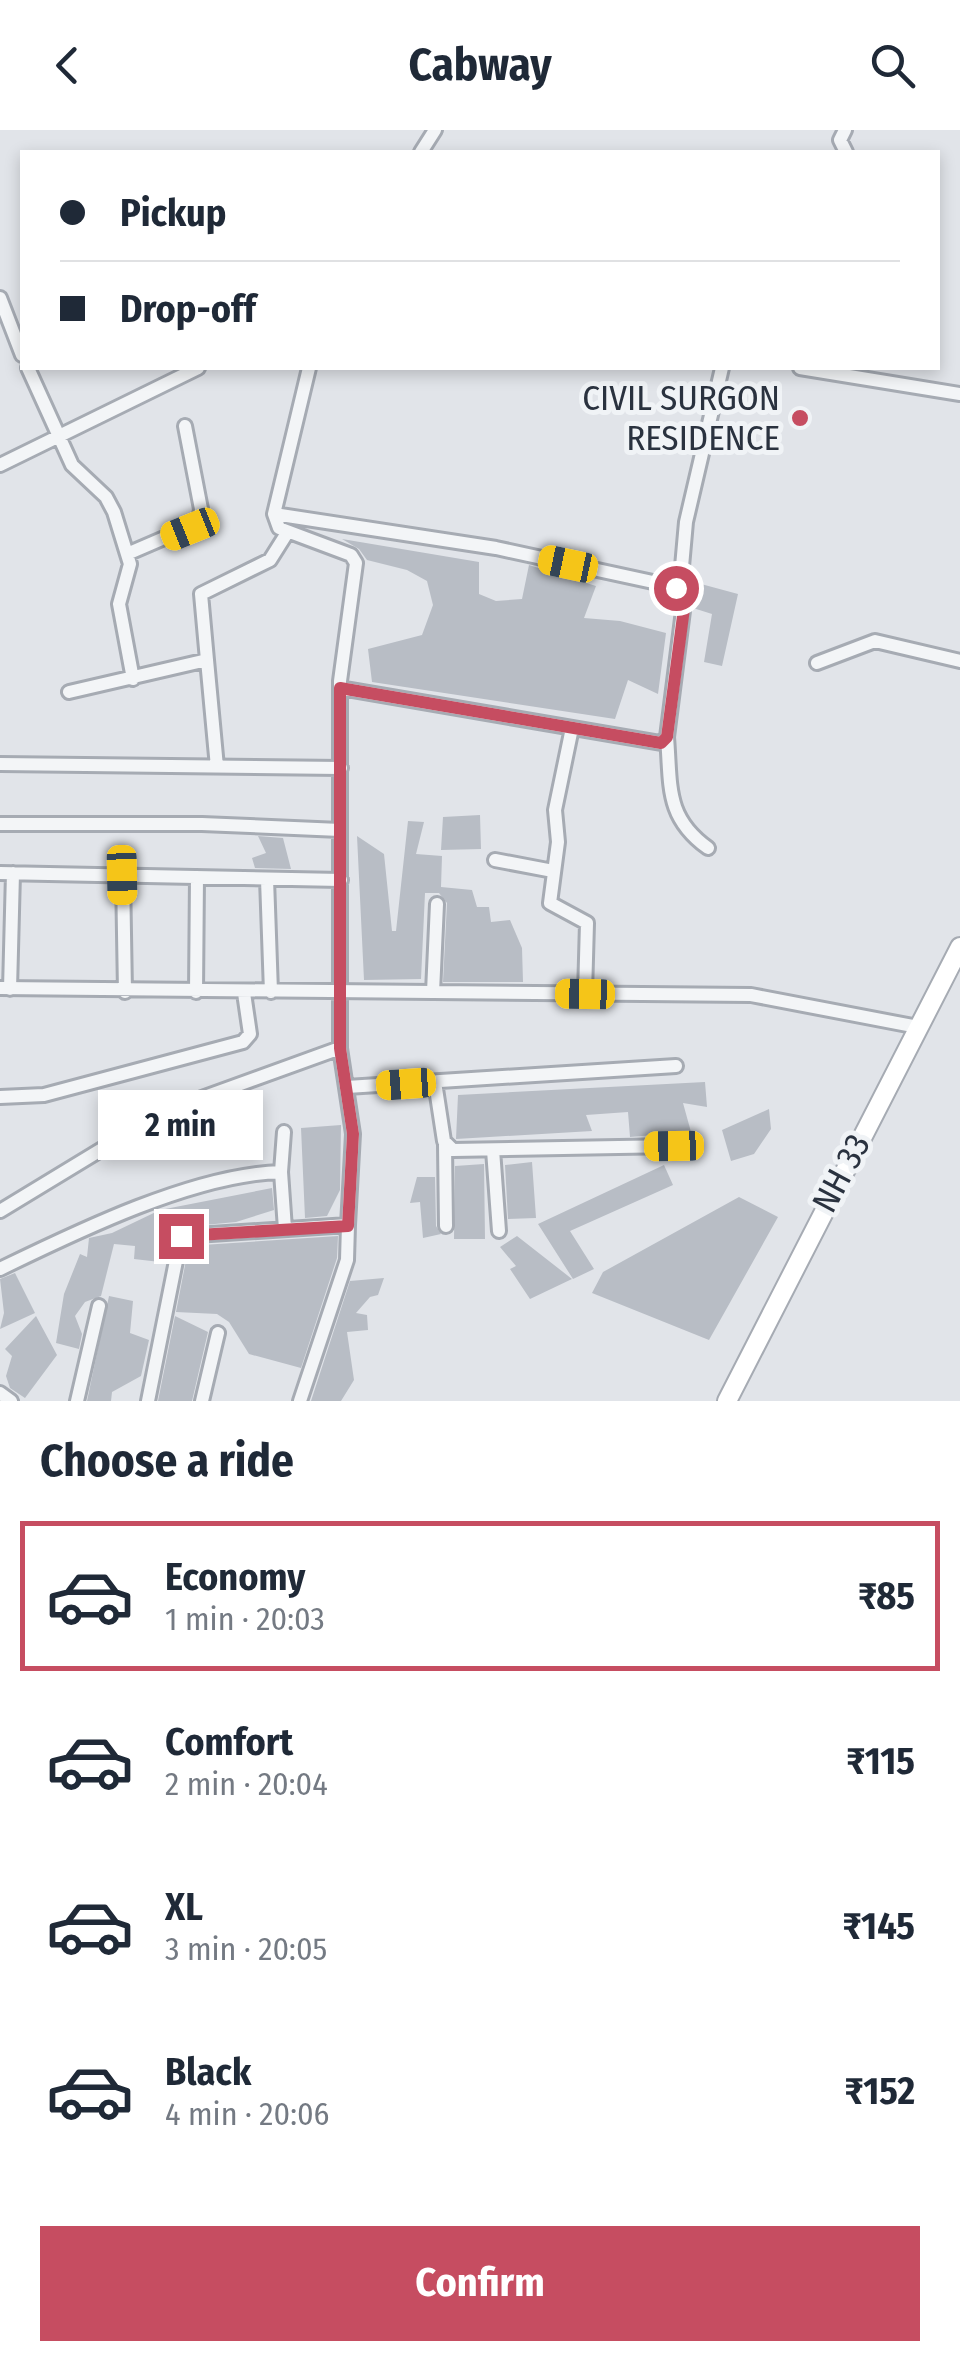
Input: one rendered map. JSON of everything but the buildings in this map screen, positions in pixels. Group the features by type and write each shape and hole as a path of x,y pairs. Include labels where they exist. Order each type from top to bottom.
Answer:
{"main road":[{"name":"NH 33","path":"727,1401 918,1027 958,957"}],"street":[{"path":"0,298 20,351"},
{"path":"29,370 72,465 106,497 128,554 129,572 120,619 133,679"},
{"path":"0,464 194,370"},
{"path":"300,1401 346,1260 353,1134 340,1048 340,688 355,559 279,528 274,514 309,370"},
{"path":"708,848 684,831 676,816 667,737 685,601 680,589 686,522 722,370"},
{"path":"812,370 960,394"},
{"path":"128,554 199,524 201,509 185,426"},
{"path":"274,514 496,548 680,589"},
{"path":"216,766 202,594 270,560 287,532"},
{"path":"818,663 876,641 960,662"},
{"path":"69,692 207,660"},
{"path":"340,688 658,744 667,737"},
{"path":"572,728 556,804 558,842 553,908 584,918 587,923 585,994"},
{"path":"0,764 341,768"},
{"path":"0,824 202,824 340,830"},
{"path":"495,860 553,871"},
{"path":"341,880 6,873 5,988 768,997 918,1027"},
{"path":"122,875 124,992"},
{"path":"196,992 197,877"},
{"path":"267,879 271,992"},
{"path":"433,992 436,904"},
{"path":"0,1097 44,1096 243,1042 250,1034 244,993"},
{"path":"0,1211 140,1126 202,1098 340,1048"},
{"path":"347,1087 676,1066"},
{"path":"435,1082 445,1145 446,1226"},
{"path":"284,1132 281,1172 285,1229"},
{"path":"445,1145 458,1151 674,1146"},
{"path":"493,1150 499,1231"},
{"path":"0,1269 79,1230 165,1199 243,1176 281,1172"},
{"path":"148,1401 178,1239 190,1232 348,1226"},
{"path":"76,1401 99,1306"},
{"path":"202,1401 218,1333"},
{"path":"0,1393 11,1401"}],"place":[{"name":"CIVIL SURGON RESIDENCE","path":"800,418"}],"route":[{"path":"181,1236 190,1232 348,1226 353,1134 340,1048 340,688 658,744 667,737 685,601 683,592 676,588"}]}
